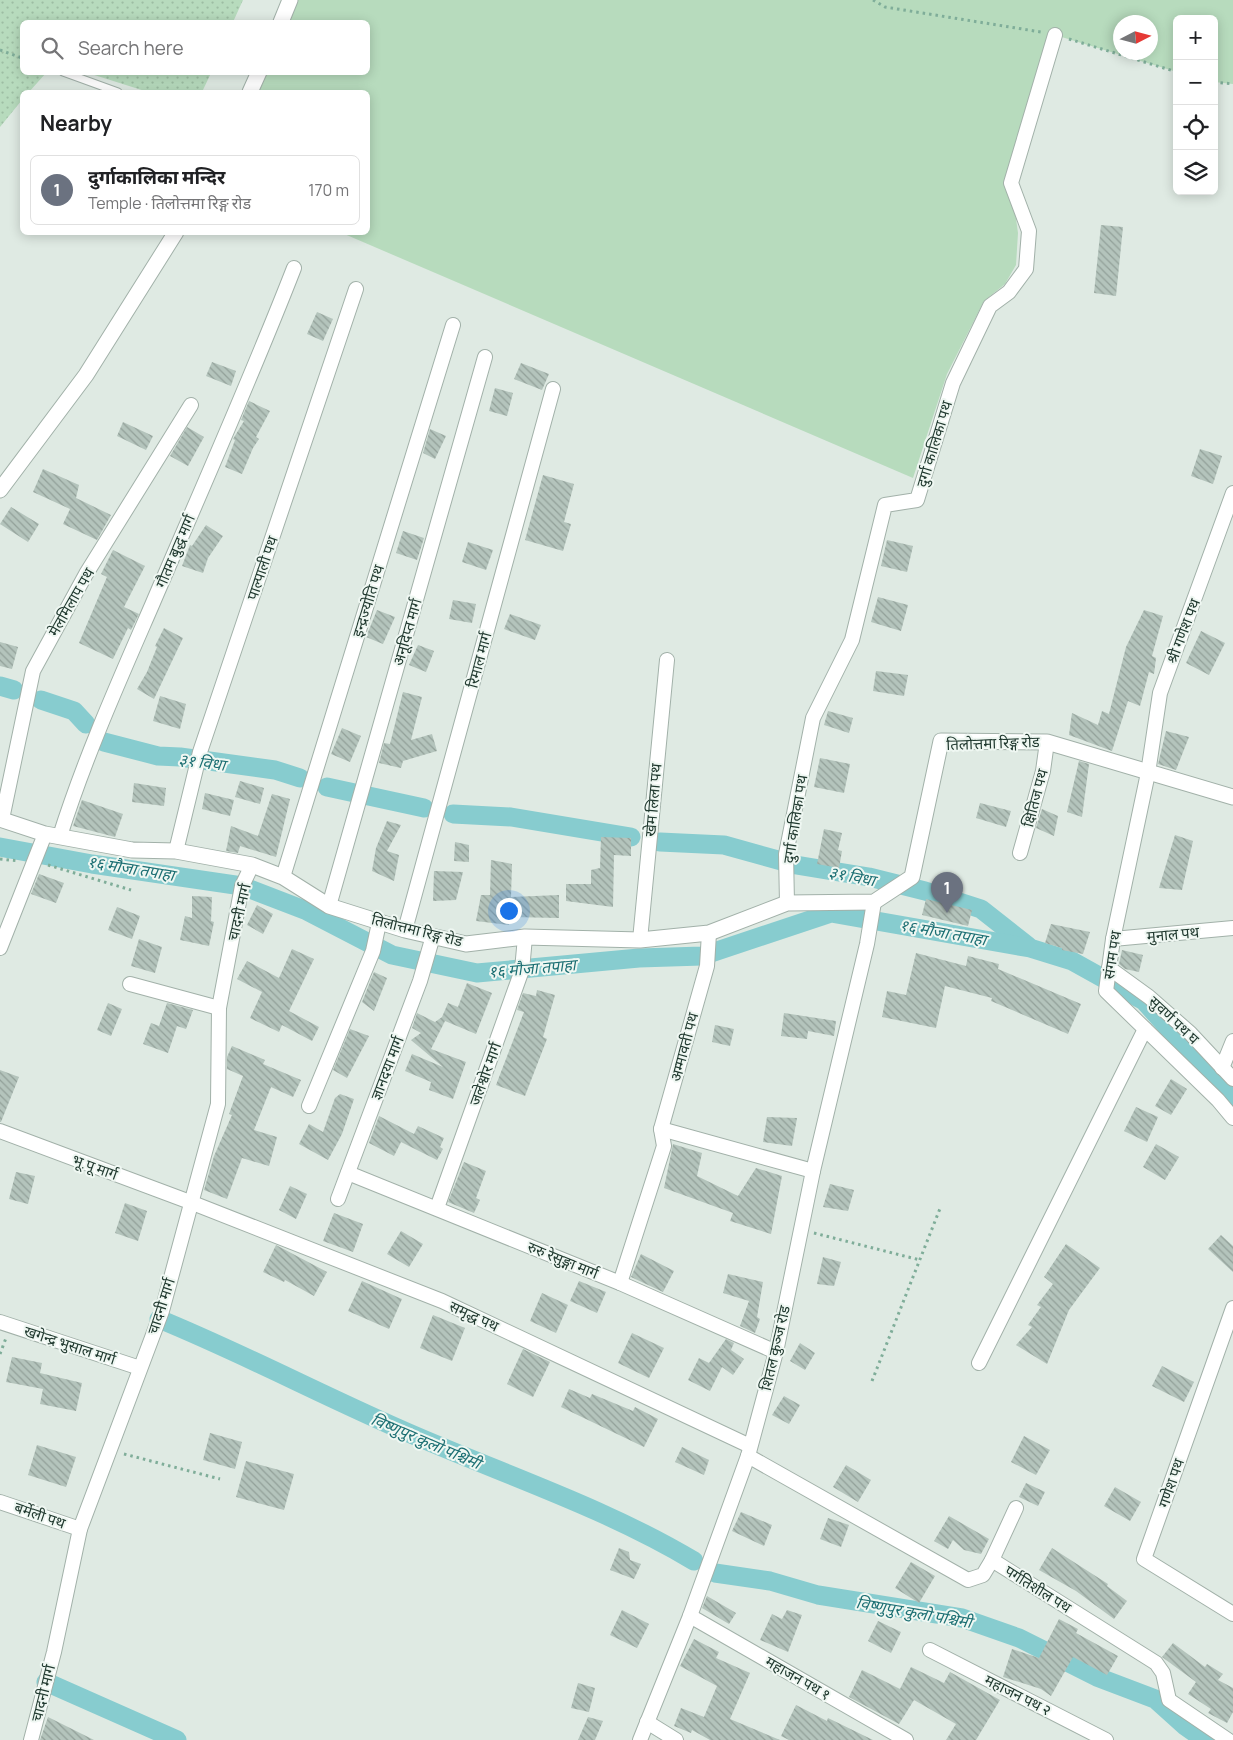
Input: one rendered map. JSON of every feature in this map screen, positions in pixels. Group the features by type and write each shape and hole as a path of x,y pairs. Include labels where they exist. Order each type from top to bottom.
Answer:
{"street":[{"path":"281,20 290,0"},
{"name":"दुर्गा कालिका पथ","path":"787,902 786,854 813,718 852,640 886,505 918,500 953,383 990,306 1009,292 1026,269 1029,232 1011,183 1055,35"},
{"path":"251,90 258,75"},
{"path":"0,490 86,375 174,235"},
{"name":"गौतम बुद्ध मार्ग","path":"0,948 34,862 53,835 76,786 116,688 253,374 294,268"},
{"name":"पाल्पाली पथ","path":"176,851 200,752 356,288"},
{"name":"इन्द्रज्योति पथ","path":"283,877 453,325"},
{"name":"अनूदिप्त मार्ग","path":"329,906 485,357"},
{"name":"रिमाल मार्ग","path":"405,930 552,389"},
{"name":"मेलमिलाप पथ","path":"1,819 33,670 86,574 192,405"},
{"name":"श्री गणेश पथ","path":"1148,773 1160,693 1233,493"},
{"name":"खेम लिला पथ","path":"640,940 666,660"},
{"name":"तिलोत्तमा रिङ्ग रोड","path":"1,819 53,835 132,850 176,851 252,865 283,877 329,906 379,923 466,944 525,937 640,940 708,933 787,902 875,901 912,877 941,741 1047,742 1233,797"},
{"name":"क्षितिज पथ","path":"1020,853 1043,771 1047,742"},
{"name":"संगम पथ","path":"1148,773 1113,939 1106,991 1218,1100 1233,1118"},
{"name":"चादनी मार्ग","path":"31,1740 50,1667 80,1529 162,1312 190,1202 218,1104 219,1008 242,886 252,865"},
{"name":"शितल कुञ्ज रोड","path":"640,1740 690,1616 749,1451 776,1352 813,1171 867,944 875,901"},
{"path":"309,1106 373,951 379,923"},
{"name":"मुनाल पथ","path":"1113,939 1233,928"},
{"name":"अम्मावती पथ","path":"620,1283 664,1146 661,1129 707,966 708,933"},
{"name":"ज्ञानदया मार्ग","path":"338,1199 420,981 433,936"},
{"name":"जलेश्वोर मार्ग","path":"437,1208 522,970 525,937"},
{"name":"सुवर्ण पथ घ","path":"1109,968 1149,997 1190,1034 1233,1079"},
{"path":"130,984 219,1008"},
{"path":"979,1363 1145,1029"},
{"path":"1222,1068 1233,1041"},
{"path":"661,1129 813,1171"},
{"name":"भू.पू मार्ग","path":"0,1131 190,1202"},
{"name":"रुरु रेसुङ्गा मार्ग","path":"348,1172 620,1283 776,1352"},
{"name":"समृद्ध पथ","path":"190,1202 442,1301 749,1451"},
{"name":"गणेश पथ","path":"1233,1308 1144,1559 1233,1614"},
{"name":"खगेन्द्र भुसाल मार्ग","path":"0,1322 140,1368"},
{"name":"पर्गतिशील पथ","path":"749,1451 968,1580 983,1575 992,1560 1156,1663 1163,1674 1169,1700 1228,1740"},
{"name":"बर्मेली पथ","path":"0,1502 80,1529"},
{"path":"992,1560 1016,1508"},
{"name":"महाजन पथ १","path":"690,1616 906,1740"},
{"name":"महाजन पथ २","path":"930,1650 1106,1740"},
{"path":"646,1722 676,1740"}],"lane":[{"path":"71,75 112,90"}],"path":[{"path":"873,0 885,7 1055,35 1173,71"},
{"path":"0,50 20,57"},
{"path":"1218,82 1233,84"},
{"path":"0,859 49,865 130,890"},
{"path":"872,1381 941,1206"},
{"path":"801,1230 920,1260"},
{"path":"109,1450 220,1479"}],"green space":[{"path":"0,0 243,0 234,20 20,20 20,75 44,75 31,90 20,90 20,102 0,127"},
{"path":"290,0 1233,0 1233,84 1218,82 1218,15 1173,15 1173,71 1137,60 1158,60 1158,15 1113,15 1113,53 1055,35 1011,183 1018,233 1016,265 1005,284 984,301 947,374 913,478 347,235 370,235 370,90 251,90 258,75 370,75 370,20 282,20"},
{"path":"94,75 210,75 203,90 142,90"}],"building":[{"path":"1101,225 1123,227 1116,296 1094,293"},
{"path":"317,312 333,319 323,341 307,334"},
{"path":"212,362 236,371 231,386 206,376"},
{"path":"521,363 549,374 542,390 514,379"},
{"path":"495,388 513,393 507,416 489,411"},
{"path":"249,401 270,411 256,437 259,439 242,474 225,467 235,440 233,439 244,421 241,420"},
{"path":"123,422 153,436 146,450 117,436"},
{"path":"187,427 204,437 188,466 170,456"},
{"path":"430,429 446,436 435,459 423,453"},
{"path":"1200,449 1222,456 1213,484 1191,476"},
{"path":"43,469 79,485 76,498 111,515 97,540 63,524 70,509 33,492"},
{"path":"543,475 574,484 564,522 571,524 563,551 525,540"},
{"path":"11,507 39,524 28,542 0,524"},
{"path":"206,525 223,536 208,558 203,573 182,566 190,545 192,546"},
{"path":"403,531 424,538 417,560 396,553"},
{"path":"887,540 913,546 907,572 881,566"},
{"path":"468,542 493,550 486,570 462,562"},
{"path":"113,550 145,566 124,607 139,614 131,630 128,628 113,659 79,643 107,577 101,574"},
{"path":"878,597 908,605 901,631 871,622"},
{"path":"453,600 476,604 472,623 449,619"},
{"path":"377,610 395,617 383,644 366,637"},
{"path":"1144,610 1163,616 1152,656 1156,658 1154,674 1149,672 1140,706 1128,701 1112,751 1069,735 1072,713 1098,725 1102,711 1109,714 1126,647"},
{"path":"510,614 541,625 535,640 504,629"},
{"path":"164,628 183,638 154,699 137,689 147,672 157,647 155,646"},
{"path":"1201,631 1225,643 1209,675 1186,663"},
{"path":"0,642 18,647 12,669 0,666"},
{"path":"418,645 434,651 426,672 409,665"},
{"path":"876,671 908,675 904,696 873,691"},
{"path":"403,692 422,697 411,740 432,734 437,751 403,761 401,768 379,763 384,743 390,744"},
{"path":"160,696 186,704 180,729 153,721"},
{"path":"828,711 853,718 849,733 824,725"},
{"path":"342,728 361,736 350,762 331,754"},
{"path":"1166,731 1189,737 1176,770 1158,764"},
{"path":"820,758 850,764 844,793 814,787"},
{"path":"1079,761 1089,764 1082,817 1067,812"},
{"path":"240,781 264,788 260,804 235,797"},
{"path":"134,783 166,788 164,806 132,802"},
{"path":"205,793 234,800 230,816 202,809"},
{"path":"272,794 290,799 276,857 240,846 238,853 226,851 231,826 258,836"},
{"path":"82,800 123,814 115,837 73,826"},
{"path":"980,803 1011,811 1006,827 976,818"},
{"path":"1042,809 1058,816 1054,836 1036,828"},
{"path":"387,821 401,825 387,851 399,855 394,881 372,871 376,848"},
{"path":"824,829 842,833 838,850 842,851 839,868 817,864"},
{"path":"1175,835 1193,841 1182,890 1159,888"},
{"path":"601,837 631,838 631,856 614,855 613,907 566,901 566,884 591,884 591,870 600,868"},
{"path":"455,842 469,845 469,862 454,861"},
{"path":"491,860 512,864 511,897 559,895 559,918 510,917 509,925 476,921 481,895 490,895"},
{"path":"434,871 463,872 456,900 433,901"},
{"path":"39,874 64,883 56,903 31,894"},
{"path":"192,896 212,897 211,921 214,922 209,946 180,940 185,916 192,918"},
{"path":"926,899 972,910 968,926 922,915"},
{"path":"257,905 273,914 263,934 247,925"},
{"path":"117,907 140,916 132,939 108,930"},
{"path":"1051,924 1090,932 1083,954 1062,950 1062,948 1045,943"},
{"path":"139,939 162,947 155,973 131,966"},
{"path":"292,949 314,959 289,1011 319,1027 312,1041 282,1025 279,1032 250,1018 262,992 237,979 247,961 279,978"},
{"path":"1122,950 1143,955 1139,972 1125,969 1119,964"},
{"path":"916,953 966,966 968,956 999,964 998,969 1081,1004 1068,1034 991,1001 992,998 945,986 936,1028 882,1017 887,991 906,995"},
{"path":"374,972 387,978 374,1011 362,1002"},
{"path":"467,983 492,993 476,1034 445,1021 431,1049 466,1062 453,1099 429,1090 431,1082 405,1071 412,1054 443,1067 411,1040 421,1033 412,1028 417,1013 435,1022 442,1017 448,1003 458,1007"},
{"path":"537,990 555,995 543,1037 547,1039 525,1096 496,1085 524,1012 517,1010 523,993 536,996"},
{"path":"108,1003 122,1009 111,1036 97,1030"},
{"path":"167,1003 193,1010 186,1029 177,1026 168,1053 143,1044 151,1023 159,1026"},
{"path":"784,1013 836,1021 834,1036 808,1031 807,1039 781,1036"},
{"path":"715,1025 734,1029 730,1046 712,1042"},
{"path":"350,1029 369,1036 347,1078 333,1070"},
{"path":"232,1046 265,1060 263,1064 301,1080 293,1097 271,1087 254,1130 277,1137 269,1166 242,1158 227,1199 204,1190 214,1156 232,1115 229,1114 243,1076 227,1069 227,1057"},
{"path":"0,1070 19,1077 1,1122 0,1122"},
{"path":"1171,1079 1187,1089 1171,1115 1155,1106"},
{"path":"340,1094 354,1099 342,1134 328,1160 299,1144 309,1124 323,1132 335,1098"},
{"path":"1136,1107 1158,1117 1147,1142 1124,1131"},
{"path":"379,1116 414,1134 418,1126 444,1138 440,1147 443,1149 437,1160 401,1142 394,1156 369,1143"},
{"path":"767,1117 797,1118 792,1146 763,1142"},
{"path":"673,1144 702,1153 697,1176 738,1196 756,1168 782,1176 771,1234 730,1221 733,1213 664,1188"},
{"path":"1156,1144 1179,1157 1165,1180 1143,1167"},
{"path":"464,1162 486,1171 476,1198 480,1200 474,1213 448,1202"},
{"path":"16,1172 35,1176 28,1204 9,1199"},
{"path":"830,1184 854,1190 848,1211 823,1207"},
{"path":"290,1186 307,1194 296,1219 279,1210"},
{"path":"125,1203 147,1211 138,1241 115,1233"},
{"path":"334,1213 363,1224 353,1252 323,1241"},
{"path":"401,1231 423,1244 409,1267 387,1254"},
{"path":"1221,1235 1233,1246 1233,1272 1208,1249"},
{"path":"1066,1244 1100,1268 1069,1310 1047,1364 1016,1345 1032,1327 1028,1325 1041,1307 1037,1305 1053,1284 1044,1277"},
{"path":"276,1245 327,1272 314,1296 285,1280 284,1282 263,1272"},
{"path":"641,1254 674,1271 663,1292 631,1277"},
{"path":"823,1257 841,1262 834,1286 817,1284"},
{"path":"728,1274 763,1282 757,1317 760,1319 755,1333 740,1326 749,1301 723,1293"},
{"path":"362,1281 402,1299 389,1329 348,1311"},
{"path":"579,1281 606,1292 597,1313 570,1301"},
{"path":"542,1293 568,1305 556,1333 530,1321"},
{"path":"433,1315 465,1328 452,1361 420,1348"},
{"path":"632,1333 664,1348 649,1378 618,1363"},
{"path":"726,1339 734,1343 731,1350 744,1359 733,1375 722,1367 710,1391 688,1380 699,1358 709,1363"},
{"path":"800,1343 815,1353 805,1370 790,1361"},
{"path":"523,1349 550,1362 533,1397 507,1384"},
{"path":"12,1357 42,1363 40,1373 82,1383 76,1411 40,1404 43,1389 6,1382"},
{"path":"1162,1366 1194,1382 1184,1402 1152,1386"},
{"path":"569,1389 590,1398 592,1394 633,1411 635,1407 658,1419 644,1447 561,1407"},
{"path":"784,1396 800,1405 789,1424 772,1415"},
{"path":"210,1433 242,1442 235,1469 203,1460"},
{"path":"1024,1436 1050,1450 1036,1475 1011,1462"},
{"path":"37,1445 76,1457 66,1487 28,1475"},
{"path":"682,1447 709,1460 704,1475 675,1462"},
{"path":"246,1461 294,1474 284,1510 236,1497"},
{"path":"846,1465 871,1480 858,1502 833,1487"},
{"path":"1026,1483 1045,1492 1038,1506 1019,1497"},
{"path":"1115,1487 1141,1502 1130,1521 1104,1506"},
{"path":"741,1512 772,1525 764,1546 732,1531"},
{"path":"949,1516 989,1539 981,1554 964,1550 953,1540 948,1549 934,1541"},
{"path":"828,1518 849,1525 841,1547 820,1539"},
{"path":"619,1548 629,1552 630,1560 641,1564 634,1579 610,1570"},
{"path":"1052,1548 1108,1584 1107,1586 1127,1601 1114,1619 1076,1591 1039,1570"},
{"path":"911,1562 935,1576 919,1603 895,1588"},
{"path":"707,1596 736,1613 729,1624 702,1608"},
{"path":"622,1610 649,1624 637,1648 610,1635"},
{"path":"787,1610 802,1615 788,1652 760,1640 772,1614 782,1619"},
{"path":"1059,1619 1078,1629 1076,1633 1118,1656 1107,1675 1073,1657 1051,1696 1041,1689 1003,1677 1012,1649 1039,1658"},
{"path":"878,1621 901,1632 891,1653 868,1641"},
{"path":"694,1639 719,1652 716,1658 750,1673 730,1719 780,1740 710,1740 692,1730 691,1733 674,1726 681,1708 704,1717 717,1686 680,1666"},
{"path":"1173,1643 1205,1667 1207,1664 1223,1674 1218,1680 1233,1688 1233,1712 1227,1723 1208,1713 1211,1709 1188,1694 1196,1682 1162,1657"},
{"path":"911,1667 944,1683 950,1672 1000,1700 976,1740 946,1740 956,1724 914,1700 899,1724 849,1697 862,1670 900,1689"},
{"path":"578,1683 595,1688 589,1712 571,1708"},
{"path":"796,1705 827,1721 828,1718 873,1740 789,1740 781,1736"},
{"path":"48,1717 94,1740 40,1740"},
{"path":"588,1717 603,1721 595,1740 578,1740"}],"waterway":[{"name":"३१ विधा","path":"0,686 14,690"},
{"name":"३१ विधा","path":"41,700 74,711 86,724"},
{"name":"३१ विधा","path":"104,742 158,756 180,757 275,770 300,778"},
{"name":"३१ विधा","path":"327,787 424,808"},
{"name":"३१ विधा","path":"453,814 511,817 631,837"},
{"name":"३१ विधा","path":"660,842 724,845 796,865 869,877 925,891 981,909 1028,946"},
{"name":"१६ मौजा तपाहा","path":"0,847 92,864 242,886 307,911 392,955 477,973 639,958 702,956 831,913 1030,948 1072,961 1144,1001 1233,1100"},
{"name":"विष्णुपुर कुलो पश्चिमी","path":"159,1319 224,1347 386,1423 593,1509 661,1542 694,1561"},
{"name":"विष्णुपुर कुलो पश्चिमी","path":"715,1573 770,1581 818,1595 962,1618 1019,1638 1097,1677 1155,1699 1185,1726 1205,1740"},
{"path":"46,1682 177,1740"}],"place":[{"name":"दुर्गाकालिका मन्दिर","path":"947,913"}]}
